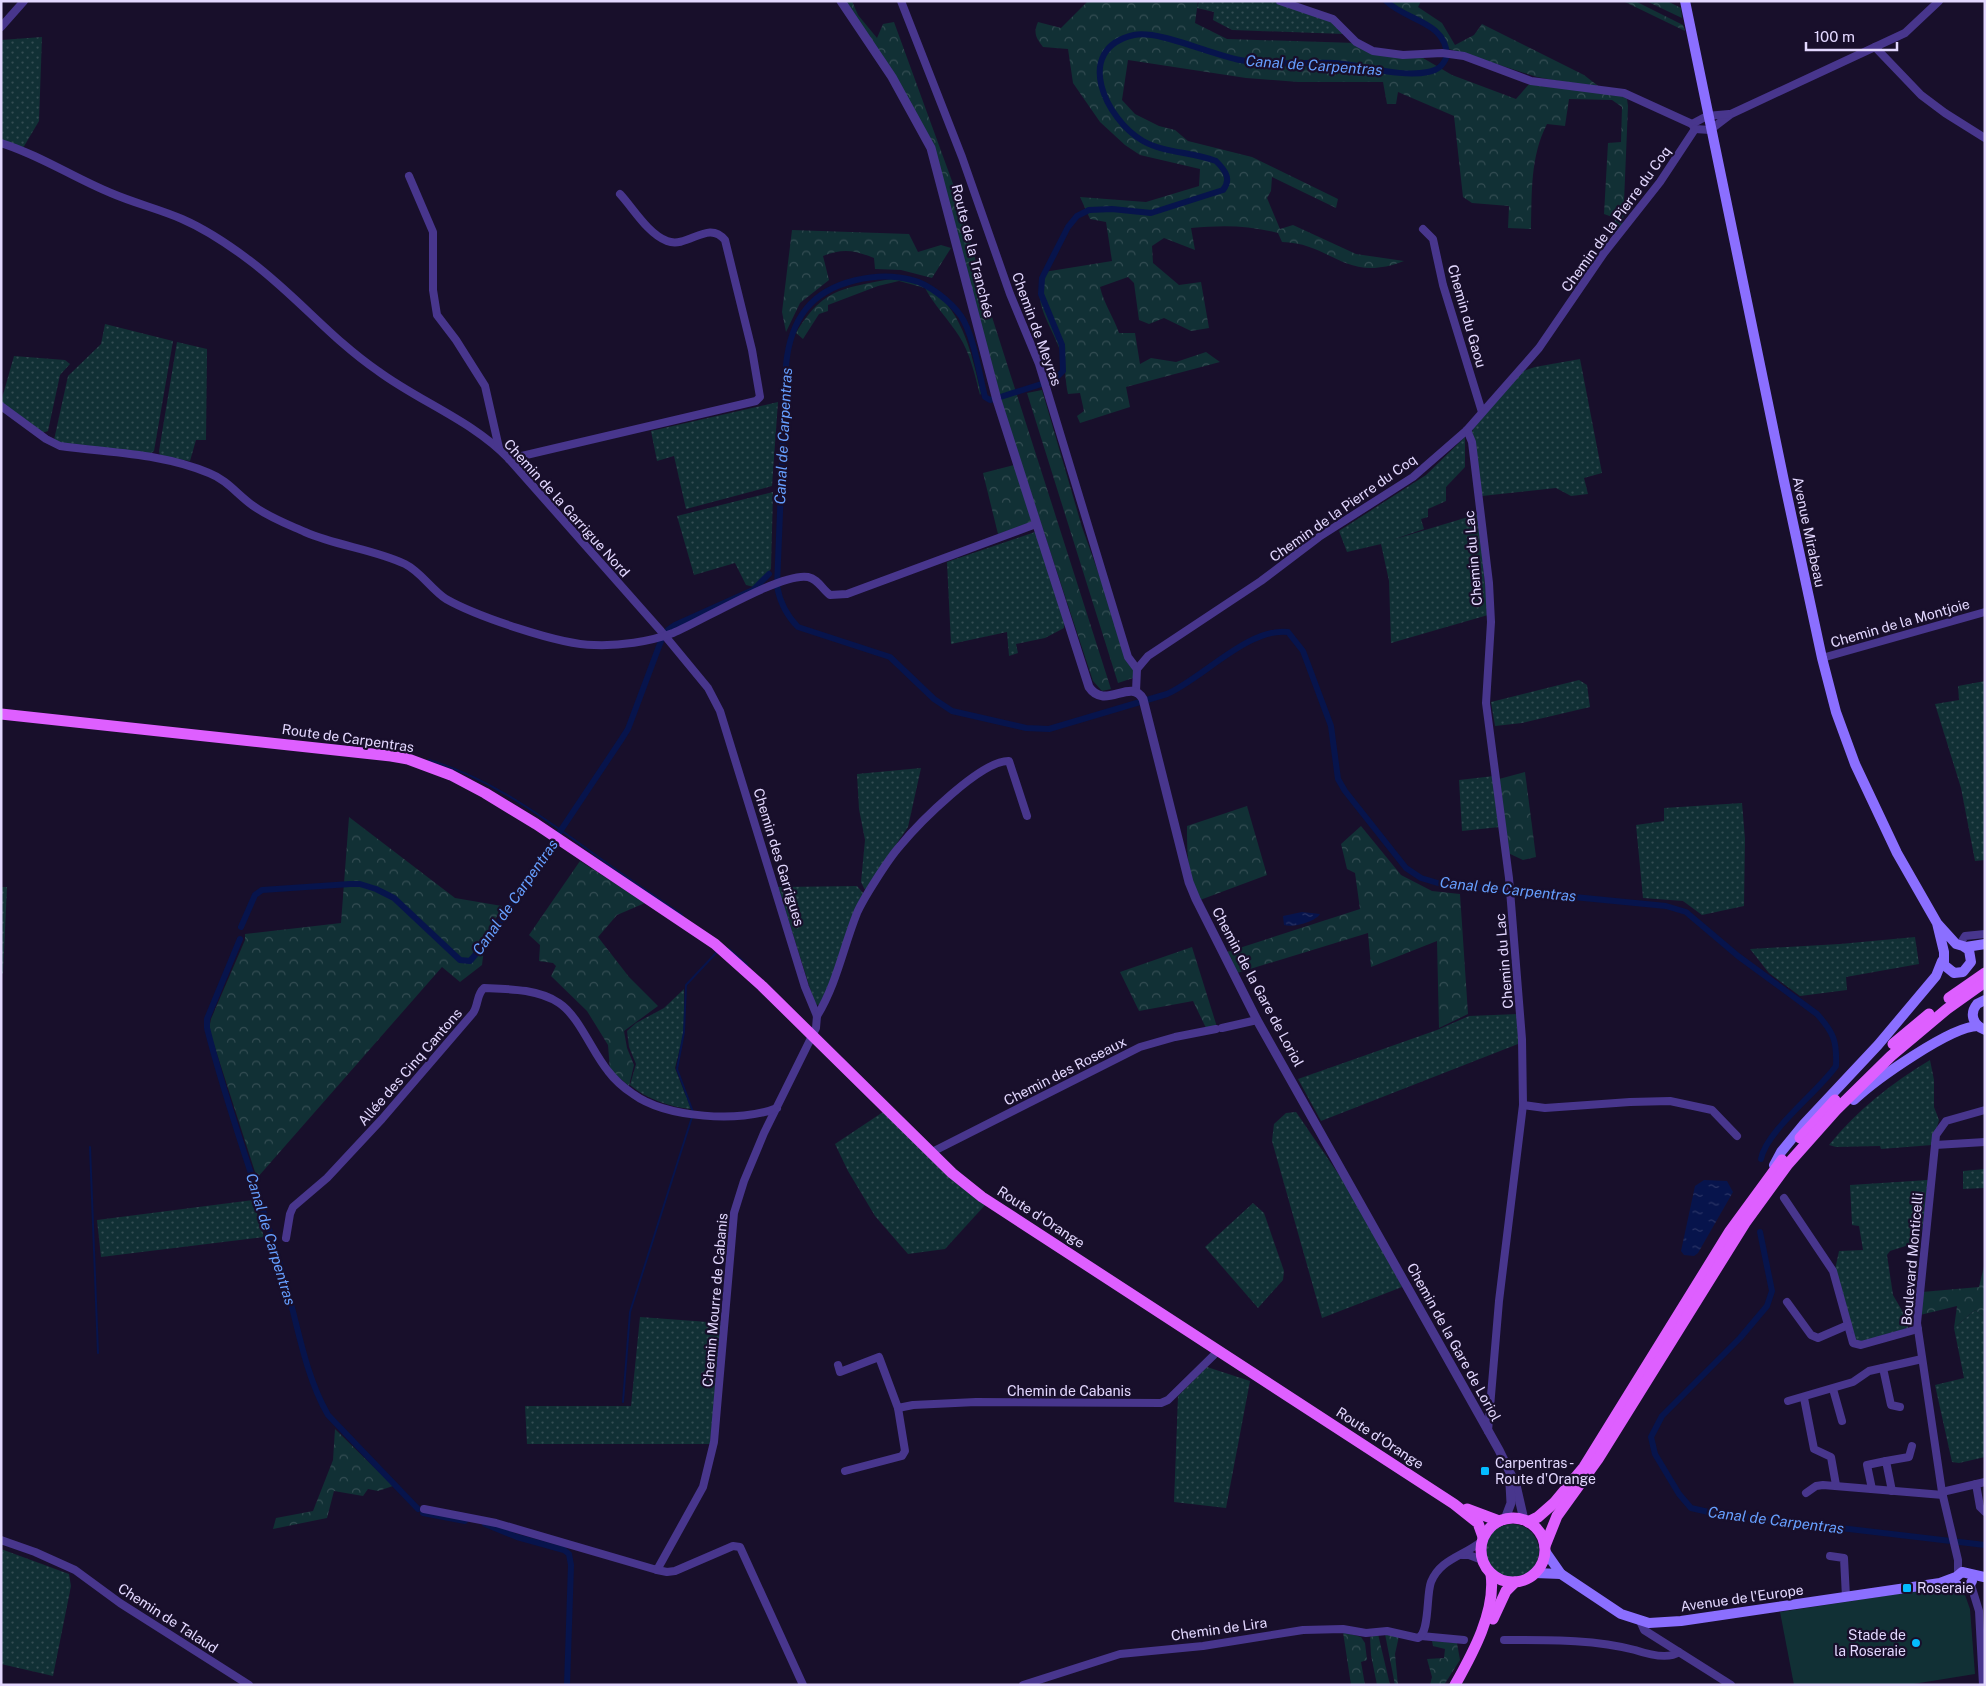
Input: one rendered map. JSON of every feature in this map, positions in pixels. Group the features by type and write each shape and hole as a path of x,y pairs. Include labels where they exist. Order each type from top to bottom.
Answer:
{"main road":[{"name":"Avenue Mirabeau","path":"1685,1 1709,128 1822,658 1840,725 1854,764 1897,853 1936,923"},
{"name":"Route de Carpentras","path":"1,714 408,759 451,774 486,793 653,902"},
{"name":"Route d'Orange","path":"653,902 715,944 738,963 952,1172 982,1197 1454,1504 1478,1523 1483,1539"},
{"path":"1936,923 1971,954 1971,962 1965,974"},
{"path":"1936,923 1943,956 1950,971 1965,974 1981,999 1973,1011 1973,1019 1981,1028"},
{"path":"1561,1574 1535,1574 1515,1582 1502,1580 1491,1574 1482,1560 1483,1539 1502,1520 1526,1521 1538,1517 1554,1503 1584,1467 1730,1231 1764,1183 1787,1145 1878,1045 1936,976 1947,948 1961,945 1985,944"},
{"path":"1764,1183 1825,1110 1884,1053 1941,1004 1985,974"},
{"path":"1535,1574 1544,1559 1546,1545 1557,1516 1598,1459 1745,1223 1808,1140 1891,1056 1948,1009 1985,982"},
{"path":"1808,1140 1879,1080 1960,1029 1981,1028"},
{"name":"Route d'Orange","path":"1454,1504 1502,1520"},
{"path":"1526,1521 1541,1534 1546,1545"},
{"name":"Avenue de l'Europe","path":"1546,1545 1561,1574 1621,1614 1640,1622 1668,1623 1984,1577"},
{"path":"1455,1685 1488,1613 1492,1595 1491,1574"},
{"path":"1463,1685 1500,1602 1515,1582"}],"street":[{"path":"1,27 24,1"},
{"name":"Route de la Tranchée","path":"840,1 892,78 931,148 996,397 1037,525"},
{"name":"Chemin de Meyras","path":"901,1 930,71 1010,294 1031,341 1128,657 1137,669"},
{"path":"1280,1 1333,19 1356,42 1373,51 1403,55 1447,54 1477,60 1531,81 1624,94 1694,126 1709,128 1731,114 1905,32 1939,1"},
{"path":"1875,47 1921,95 1945,113 1985,138"},
{"path":"1694,126 1707,116 1731,114"},
{"name":"Chemin de la Pierre du Coq","path":"1137,669 1148,656 1184,630 1261,581 1326,532 1412,477 1467,430 1539,348 1604,253 1660,182 1694,126"},
{"name":"Chemin de la Garrigue Nord","path":"1,143 22,150 112,194 195,225 249,260 378,372 499,448 665,636 708,688"},
{"path":"409,176 433,232 433,290 437,314 485,386 499,448"},
{"path":"509,459 702,415 756,401 760,397 752,350 725,240 716,232 710,232 679,242 664,240 645,223 620,194"},
{"name":"Chemin du Gaou","path":"1423,229 1433,239 1443,285 1482,412"},
{"path":"1,406 46,439 60,446 155,457 208,472 220,478 252,505 272,517 322,539 378,554 413,568 433,590 472,612 518,627 592,646 612,645 665,636 778,582 810,577 817,581 830,595 847,594 1037,525 1089,687 1098,695 1110,696 1122,692 1136,691 1137,669"},
{"name":"Chemin du Lac","path":"1467,430 1472,442 1489,583 1491,622 1486,703 1510,892 1522,1039 1523,1105 1499,1301 1488,1431"},
{"name":"Chemin de la Montjoie","path":"1822,658 1985,612"},
{"name":"Chemin des Garrigues","path":"708,688 723,719 805,987 817,1016"},
{"name":"Chemin de la Gare de Loriol","path":"1136,691 1144,702 1189,882 1196,899 1257,1020 1488,1431 1516,1485 1526,1521"},
{"path":"813,1036 817,1016 827,999 840,968 857,912 899,847 947,797 980,773 1009,761 1027,816"},
{"path":"1961,945 1965,936 1985,934"},
{"name":"Allée des Cinq Cantons","path":"286,1238 293,1207 327,1178 382,1119 473,1013 477,1007 478,996 484,988 533,993 560,1004 582,1030 609,1072 633,1095 642,1099 686,1113 743,1116 765,1113 777,1108"},
{"name":"Chemin des Roseaux","path":"932,1152 1140,1047 1175,1037 1257,1020"},
{"name":"Chemin Mourre de Cabanis","path":"655,1569 705,1481 715,1432 734,1214 744,1181 764,1133 813,1036"},
{"path":"1523,1105 1545,1108 1670,1101 1712,1110 1737,1136"},
{"name":"Boulevard Monticelli","path":"1980,1633 1972,1600 1958,1560 1943,1494 1918,1329 1925,1227 1936,1135 1946,1121 1985,1110"},
{"path":"1935,1145 1985,1142"},
{"path":"1784,1198 1833,1271 1853,1343 1861,1345 1918,1329"},
{"path":"1787,1302 1811,1335 1818,1338 1848,1325"},
{"path":"1806,1343 1811,1335"},
{"name":"Chemin de Cabanis","path":"898,1408 913,1405 976,1402 1161,1403 1168,1400 1218,1350"},
{"path":"838,1365 840,1372 879,1357 898,1408 905,1451 902,1456 845,1471"},
{"path":"1788,1401 1804,1398 1853,1382 1869,1371 1922,1359"},
{"path":"1882,1368 1891,1404 1900,1407"},
{"path":"1833,1389 1842,1421"},
{"path":"1804,1398 1814,1449 1831,1457 1836,1485"},
{"path":"1872,1489 1867,1465 1909,1457 1912,1446"},
{"path":"1886,1461 1892,1491"},
{"name":"Chemin de la Gare de Loriol","path":"1502,1520 1510,1502 1509,1472"},
{"path":"1806,1493 1816,1486 1836,1485 1943,1494 1985,1482"},
{"path":"1976,1484 1980,1507 1985,1512"},
{"path":"424,1509 496,1523 655,1569 674,1571 733,1546 740,1547 803,1685"},
{"path":"1422,1636 1425,1630 1428,1595 1434,1576 1445,1562 1460,1555 1483,1539"},
{"name":"Chemin de Talaud","path":"1,1540 35,1552 75,1570 120,1603 249,1685"},
{"path":"1460,1555 1469,1555 1482,1560"},
{"path":"1830,1556 1844,1558 1846,1564 1846,1597"},
{"path":"1640,1622 1644,1630 1731,1685"},
{"name":"Chemin de Lira","path":"1023,1685 1120,1654 1203,1646 1303,1630 1343,1629 1366,1633 1396,1632 1413,1638 1422,1636 1464,1640"},
{"path":"1978,1685 1980,1633"},
{"path":"1980,1633 1983,1685"},
{"path":"1504,1640 1615,1645 1648,1654 1665,1656 1679,1652"},
{"path":"1712,1685 1718,1676"}],"green space":[{"path":"843,1 852,1 858,15 877,38 883,24 894,22 960,203 985,295 1111,689 1102,691 1093,681 998,393 934,148"},
{"path":"1088,1 1198,1 1195,23 1227,39 1356,43 1403,58 1423,58 1452,75 1516,99 1530,83 1622,96 1627,99 1628,106 1623,226 1613,239 1615,218 1604,214 1608,143 1621,142 1622,107 1612,100 1569,99 1565,126 1547,124 1537,149 1533,175 1531,229 1508,228 1509,206 1472,203 1463,197 1454,116 1398,92 1396,104 1387,104 1383,82 1298,82 1246,78 1128,60 1122,100 1135,114 1159,126 1175,130 1188,141 1252,157 1338,199 1336,208 1272,177 1271,191 1267,198 1280,229 1293,225 1356,254 1404,261 1384,267 1367,268 1353,265 1299,244 1282,242 1278,233 1245,227 1191,228 1195,250 1164,238 1152,246 1153,263 1179,285 1201,282 1209,328 1191,331 1164,318 1149,324 1139,320 1134,283 1128,277 1100,287 1119,333 1135,333 1140,364 1151,358 1176,362 1206,352 1220,362 1126,387 1130,407 1080,423 1077,416 1084,411 1080,393 1068,394 1062,356 1041,304 1039,293 1044,272 1112,261 1106,222 1090,219 1080,197 1146,202 1199,186 1200,169 1140,155 1125,145 1100,122 1073,83 1068,49 1043,47 1039,41 1036,35 1038,22 1061,28"},
{"path":"1199,1 1271,1 1327,17 1344,34 1232,30 1213,20 1214,12 1197,8"},
{"path":"1388,1 1421,1 1418,7 1442,23 1455,45 1474,35 1482,24 1584,75 1602,89 1537,77 1449,49 1439,33 1432,27 1392,6"},
{"path":"1623,1 1635,1 1683,25 1685,31"},
{"path":"1646,1 1667,1 1681,8 1682,18"},
{"path":"42,37 39,121 23,148 1,141 1,40"},
{"path":"792,230 909,234 918,252 941,245 951,248 932,278 901,270 875,269 874,258 860,253 843,251 823,256 829,280 800,303 786,332 782,312"},
{"path":"891,279 912,282 928,287 952,311 970,350 980,395 972,364 963,343 925,288 899,281 878,286 828,305 828,311 819,314 803,339 796,333 816,307 836,293 847,288"},
{"path":"105,324 173,341 154,451 150,454 61,443 54,440 68,376 101,344"},
{"path":"177,342 207,349 206,440 196,440 190,461 160,456 159,451"},
{"path":"14,356 65,360 70,364 60,375 48,431 42,433 1,402"},
{"path":"1580,359 1602,473 1584,478 1588,494 1571,496 1556,488 1482,496 1472,432 1475,424 1523,371"},
{"path":"1042,390 1082,527 1133,670 1133,678 1118,683 1027,393"},
{"path":"778,402 772,486 686,509 674,456 657,461 651,431"},
{"path":"1465,437 1465,467 1446,487 1446,501 1428,509 1428,517 1421,519 1424,529 1392,540 1478,514 1488,615 1391,643 1389,581 1381,544 1347,552 1339,531 1426,475"},
{"path":"1014,465 1033,522 998,534 983,473"},
{"path":"773,492 771,569 754,587 746,585 735,563 694,575 677,516"},
{"path":"1035,532 1065,621 1064,628 1045,638 1016,644 1018,653 1009,656 1007,632 951,644 947,562"},
{"path":"1579,680 1587,685 1590,707 1522,723 1495,726 1491,702"},
{"path":"1985,681 1985,860 1975,861 1961,788 1935,704 1959,700 1958,686"},
{"path":"921,768 908,827 865,890 861,882 865,840 859,809 857,774"},
{"path":"1525,772 1536,857 1523,860 1508,853 1499,779"},
{"path":"1494,776 1500,827 1462,831 1459,780"},
{"path":"1742,803 1745,839 1744,906 1702,915 1683,901 1643,898 1636,825 1664,821 1664,808"},
{"path":"1247,806 1267,875 1200,900 1190,873 1187,826"},
{"path":"349,817 455,898 502,906 485,940 482,965 460,982 442,967 257,1178 209,1029 211,1019 245,940 245,934 341,923"},
{"path":"1361,826 1401,875 1432,891 1460,894 1468,1014 1439,1028 1437,941 1371,967 1368,933 1237,973 1227,952 1360,909 1355,873 1347,869 1341,844"},
{"path":"580,861 645,903 617,915 598,937 629,977 658,1006 624,1031 627,1048 634,1065 629,1086 610,1070 608,1045 587,1011 551,976 556,966 553,963 539,961 540,945 529,935"},
{"path":"857,886 864,894 854,911 826,995 819,1005 815,1004 778,887"},
{"path":"1,887 7,887 3,973 1,975"},
{"path":"1915,937 1919,964 1846,977 1847,990 1800,996 1769,973 1750,949 1840,944"},
{"path":"1192,947 1217,1027 1206,1028 1193,1001 1139,1011 1120,972"},
{"path":"684,989 684,1032 675,1068 691,1109 659,1102 630,1085 636,1064 629,1047 627,1031 636,1023 664,1008"},
{"path":"1518,1014 1518,1044 1321,1121 1298,1079 1437,1030 1469,1016"},
{"path":"1930,1060 1934,1080 1934,1107 1939,1120 1932,1145 1881,1149 1880,1146 1836,1147 1829,1145 1851,1120 1876,1098"},
{"path":"883,1112 986,1204 945,1249 908,1254 875,1216 848,1171 835,1144"},
{"path":"1296,1112 1357,1201 1402,1287 1322,1318 1272,1141 1274,1124 1286,1113"},
{"path":"1985,1169 1985,1188 1963,1189 1963,1171"},
{"path":"1928,1180 1923,1226 1918,1242 1890,1251 1887,1255 1893,1295 1908,1321 1908,1328 1861,1343 1854,1342 1835,1270 1839,1251 1863,1250 1859,1226 1852,1225 1850,1185"},
{"path":"253,1200 264,1237 101,1257 97,1220"},
{"path":"1253,1203 1264,1213 1284,1271 1283,1280 1258,1308 1205,1247"},
{"path":"1985,1262 1985,1317 1975,1310 1954,1328 1957,1306 1920,1315 1922,1292 1979,1287"},
{"path":"1975,1310 1985,1317 1985,1457 1959,1463 1952,1462 1935,1385 1964,1378 1954,1328"},
{"path":"640,1317 722,1323 710,1444 527,1444 525,1406 631,1406"},
{"path":"1207,1367 1250,1381 1226,1508 1174,1502 1178,1396"},
{"path":"335,1429 393,1486 378,1491 368,1489 363,1496 334,1491 327,1518 273,1529 276,1518 313,1511 333,1460"},
{"path":"1512,1524 1522,1526 1531,1532 1537,1541 1539,1551 1537,1561 1531,1570 1522,1576 1512,1578 1502,1576 1493,1570 1487,1561 1485,1551 1487,1541 1493,1532 1502,1526"},
{"path":"1,1549 69,1574 71,1586 53,1676 1,1664"},
{"path":"1949,1586 1965,1595 1970,1609 1975,1674 1907,1685 1794,1685 1780,1612"},
{"path":"1343,1632 1361,1637 1365,1643 1367,1660 1361,1662 1365,1685 1351,1685"},
{"path":"1378,1634 1390,1685 1377,1685 1371,1655 1370,1637"},
{"path":"1385,1634 1399,1636 1395,1654 1398,1685 1395,1685"},
{"path":"1432,1641 1457,1643 1460,1660 1444,1685 1430,1685 1432,1677 1427,1659 1444,1658 1445,1649 1433,1646"}],"water":[{"path":"1302,912 1320,914 1314,920 1304,924 1284,925 1283,916"},
{"path":"1704,1180 1727,1181 1733,1192 1698,1253 1694,1256 1684,1255 1681,1251 1695,1186"}],"waterway":[{"name":"Canal de Carpentras","path":"1386,1 1394,8 1433,28 1440,35 1445,44 1447,56 1440,67 1428,72 1406,73 1334,63 1252,62 1228,57 1171,39 1145,34 1134,35 1115,43 1104,55 1100,69 1101,85 1117,118 1129,131 1151,145 1216,161 1225,171 1227,182 1223,190 1151,213 1112,209 1089,210 1077,216 1068,227 1042,278 1041,294 1062,345 1063,371 1054,380 990,400 985,397 973,344 966,324 952,305 939,294 919,282 899,277 855,280 828,291 816,299 801,315 792,336 786,365 777,586 780,598 790,618 798,627 890,657 934,699 952,711 1026,728 1049,729 1167,694 1181,687 1242,645 1258,637 1288,632 1303,651 1331,726 1338,779 1345,791 1406,868 1421,878 1441,884 1666,906 1686,912 1738,956 1817,1014 1831,1032 1836,1050 1836,1066 1772,1136 1761,1159"},
{"name":"Canal de Carpentras","path":"668,630 675,625 753,590 769,574"},
{"name":"Canal de Carpentras","path":"241,927 255,895 262,890 360,884 394,898 460,960 470,961 487,941 628,729 661,641"},
{"name":"Canal de Carpentras","path":"429,760 473,777 515,800 682,915"},
{"name":"Canal de Carpentras","path":"240,939 207,1019 207,1028 284,1278 307,1365 328,1415 418,1509"},
{"path":"729,949 747,965"},
{"path":"693,1112 677,1069 684,1032 686,985 717,952"},
{"path":"623,1402 630,1312 692,1117"},
{"path":"90,1147 98,1353"},
{"name":"Canal de Carpentras","path":"1760,1232 1772,1291 1767,1306 1740,1338 1662,1416 1651,1437 1655,1454 1679,1494 1691,1508 1713,1513 1985,1545"},
{"name":"Canal de Carpentras","path":"423,1513 465,1521"},
{"name":"Canal de Carpentras","path":"485,1524 517,1537 564,1550 569,1554 571,1565 567,1685"}],"place":[{"name":"Carpentras - Route d'Orange","path":"1485,1471"},
{"name":"Roseraie","path":"1907,1588"},
{"name":"Stade de la Roseraie","path":"1916,1643"}]}
